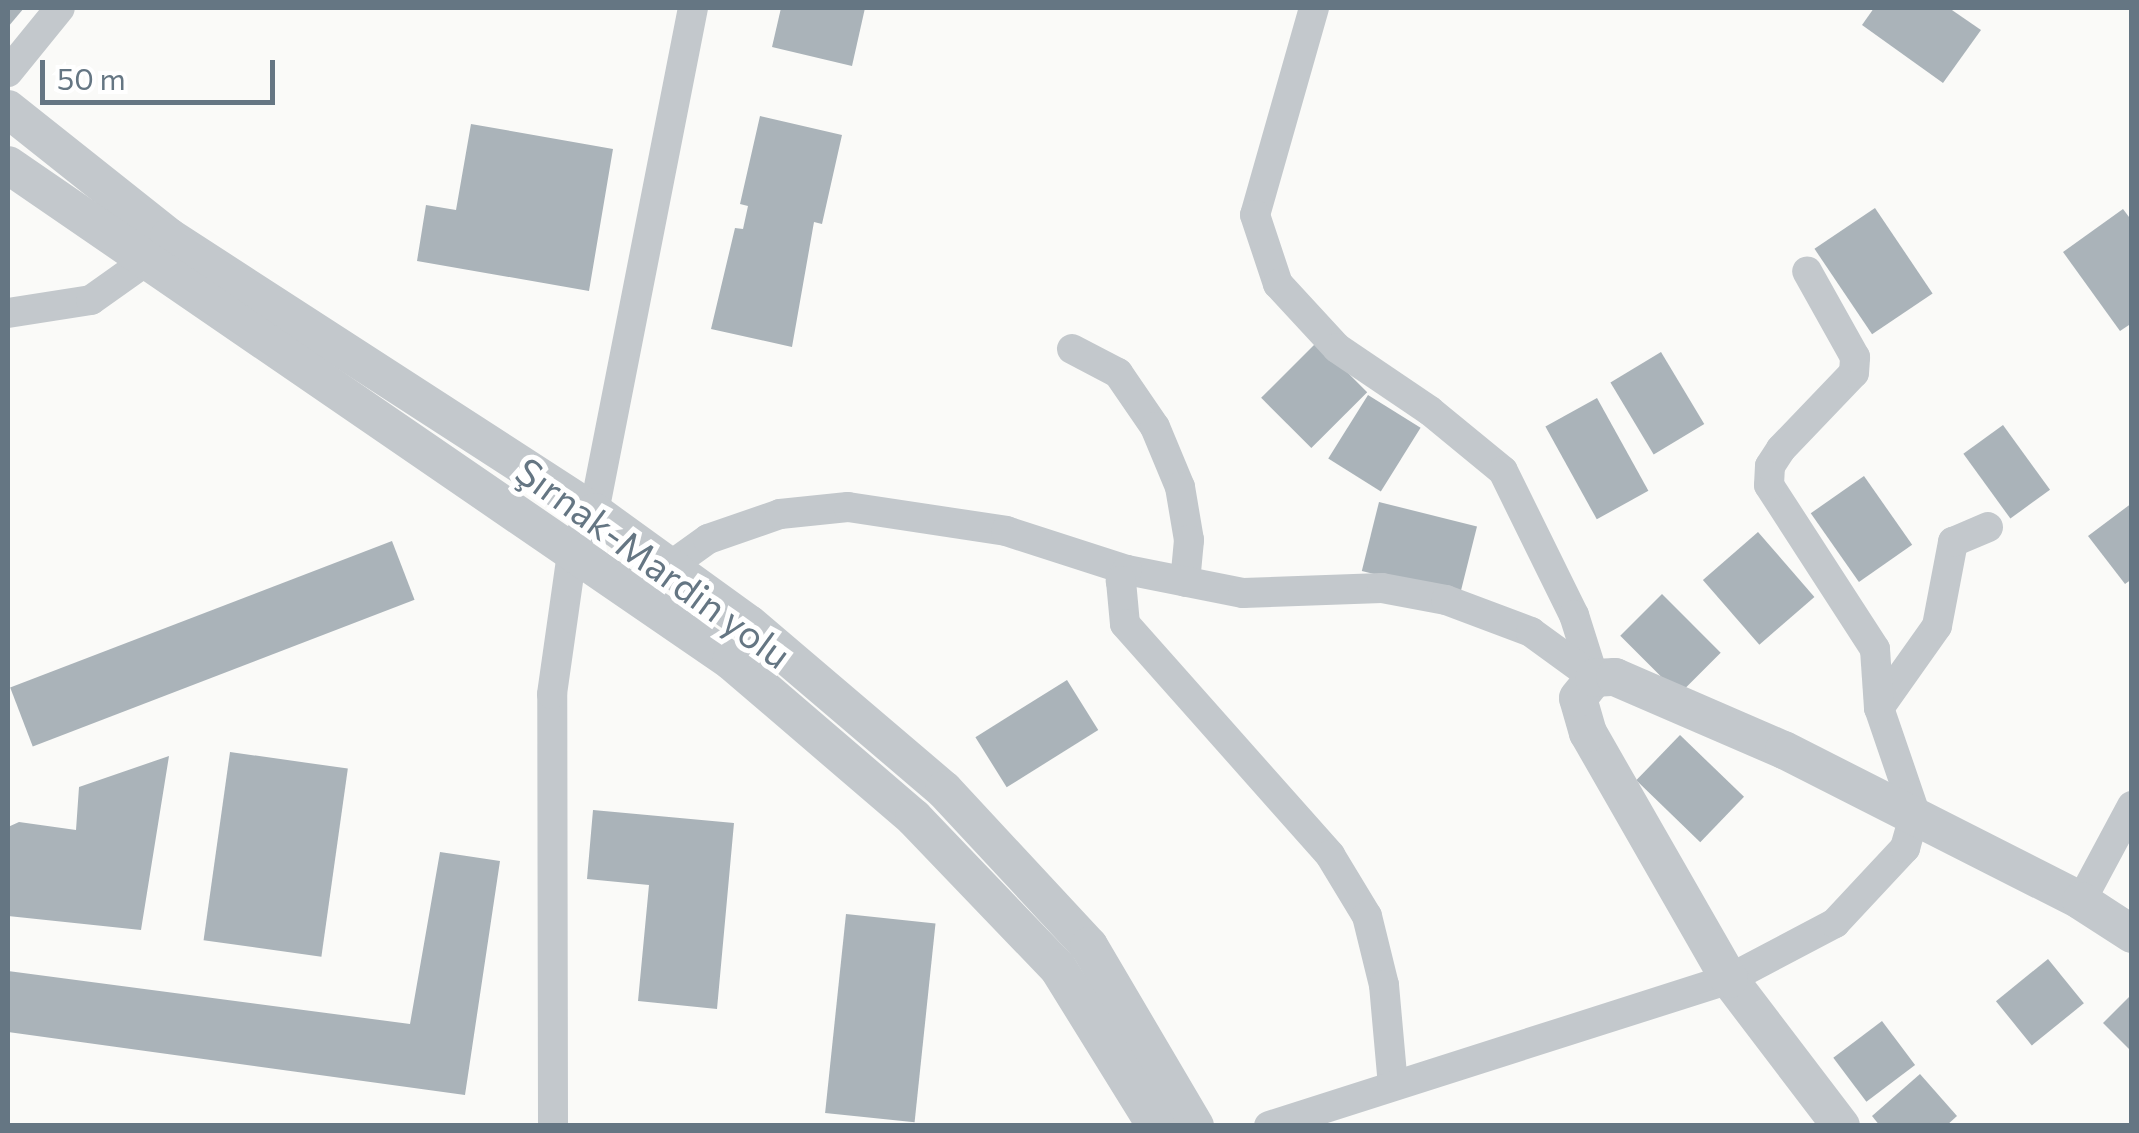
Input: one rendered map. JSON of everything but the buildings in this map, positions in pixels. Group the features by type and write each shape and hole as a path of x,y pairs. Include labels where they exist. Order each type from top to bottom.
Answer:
{"street":[{"path":"8,72 60,8"},
{"path":"558,1125 552,694 572,547 594,512 693,8"},
{"path":"1314,8 1255,215 1278,284 1336,348 1503,471 1574,615 1594,678"},
{"name":"Şırnak-Mardin yolu","path":"8,109 169,237 594,512 749,624 944,790 1090,946 1195,1126"},
{"name":"Şırnak-Mardin yolu","path":"8,165 143,262 572,547 731,661 914,818 1058,968 1156,1126"},
{"path":"8,313 91,300 143,262"},
{"path":"1270,1126 1729,980 1835,922 1906,848 1915,814 1879,708 1875,649 1769,485 1770,466 1781,449 1854,373 1855,357 1807,271"},
{"path":"1072,349 1118,372 1155,427 1180,487 1189,540 1185,582"},
{"path":"669,566 708,539 780,514 848,508 1006,531 1127,570 1243,594 1382,588 1446,600 1531,632 1594,678"},
{"path":"1879,708 1937,626 1953,542 1988,527"},
{"path":"1127,570 1121,581 1125,624 1330,854 1367,916 1384,985 1393,1086"},
{"path":"1841,1126 1729,980 1579,714 1581,688 1594,678 1615,677 1647,690 1915,814 2081,901 2132,934"},
{"path":"2081,901 2132,806"}]}
